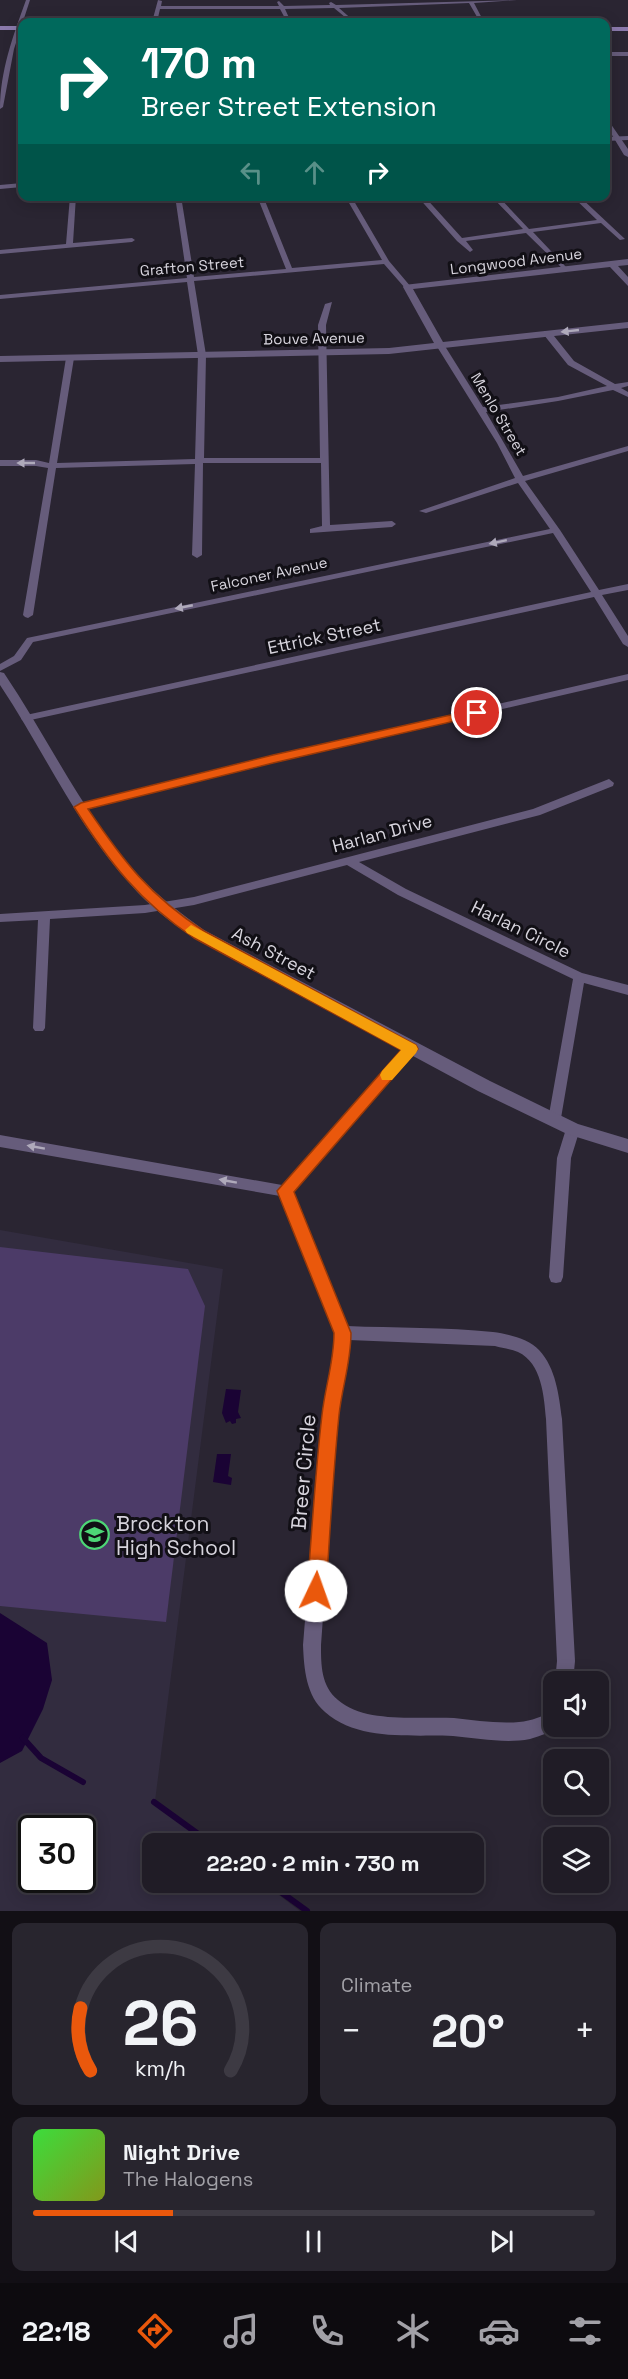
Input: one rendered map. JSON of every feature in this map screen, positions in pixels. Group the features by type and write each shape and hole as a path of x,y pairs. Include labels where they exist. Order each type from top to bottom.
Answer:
{"main road":[{"path":"0,28 18,28"},
{"path":"610,29 628,29"}],"street":[{"path":"23,18 28,0"},
{"path":"155,18 160,0"},
{"path":"278,0 288,18"},
{"path":"328,0 348,18"},
{"path":"159,7 284,8 515,0"},
{"path":"471,1 480,18"},
{"path":"0,107 11,49 18,33"},
{"path":"0,49 11,49"},
{"path":"610,54 628,54"},
{"path":"610,125 628,155"},
{"path":"610,139 628,138"},
{"path":"0,187 18,185"},
{"path":"69,247 73,201"},
{"path":"178,201 202,355 197,555"},
{"path":"262,201 290,271"},
{"name":"Menlo Street","path":"351,201 386,262 406,287 481,410 520,479 556,530 628,644"},
{"path":"424,201 470,250"},
{"path":"499,201 564,268"},
{"path":"580,201 622,239"},
{"path":"459,240 601,221"},
{"path":"0,252 132,240"},
{"name":"Grafton Street","path":"0,297 386,262"},
{"name":"Longwood Avenue","path":"406,287 628,262"},
{"path":"611,263 628,283"},
{"path":"326,528 322,326 329,304"},
{"name":"Bouve Avenue","path":"0,359 389,351 628,325"},
{"path":"547,333 571,363 628,395"},
{"path":"28,615 70,358"},
{"path":"481,410 537,403 628,384"},
{"path":"423,511 520,479 628,448"},
{"path":"0,463 36,463 53,466 324,460"},
{"path":"313,531 326,528 392,524"},
{"name":"Falconer Avenue","path":"0,668 18,658 30,640 38,638 556,530"},
{"name":"Ettrick Street","path":"26,718 628,587"},
{"name":"Ash Street","path":"0,676 119,865 161,907 199,934 411,1049 573,1129 628,1146"},
{"path":"81,807 273,759 628,677"},
{"name":"Harlan Drive","path":"0,918 161,907 350,862 536,812 609,783"},
{"name":"Harlan Circle","path":"350,862 402,892 579,977 555,1120"},
{"path":"39,1028 44,916"},
{"path":"579,977 628,990"},
{"path":"0,1141 285,1191 411,1049"},
{"path":"556,1277 564,1158 573,1129"},
{"name":"Breer Circle","path":"285,1191 342,1333 342,1356 328,1436 312,1645 314,1672 319,1692 339,1712 353,1718 384,1724 496,1731 543,1726"},
{"path":"342,1333 495,1339 518,1345 536,1358 546,1377 554,1412 567,1661 566,1671"}],"shaded area":[{"name":"Brockton High School","path":"0,1230 223,1269 155,1801 198,1833 142,1833 142,1893 276,1893 300,1911 0,1911"},
{"path":"0,1247 188,1269 205,1306 166,1622 0,1606"},
{"path":"226,1389 241,1390 238,1412 241,1418 236,1419 236,1423 232,1424 230,1421 226,1423 222,1413"},
{"path":"217,1454 231,1454 228,1476 232,1478 231,1485 213,1482"},
{"path":"0,1613 47,1643 52,1680 43,1709 22,1751 0,1763"}],"waterway":[{"path":"23,1738 41,1758 83,1782"},
{"path":"154,1802 197,1833"},
{"path":"282,1893 307,1911"}],"slow traffic":[{"path":"191,930 411,1049 387,1075"}],"place":[{"name":"Brockton High School","path":"95,1535"}],"route":[{"path":"316,1591 328,1436 342,1356 342,1333 285,1191 411,1049 186,927 161,907 119,865 81,807 273,759 477,713"}]}
